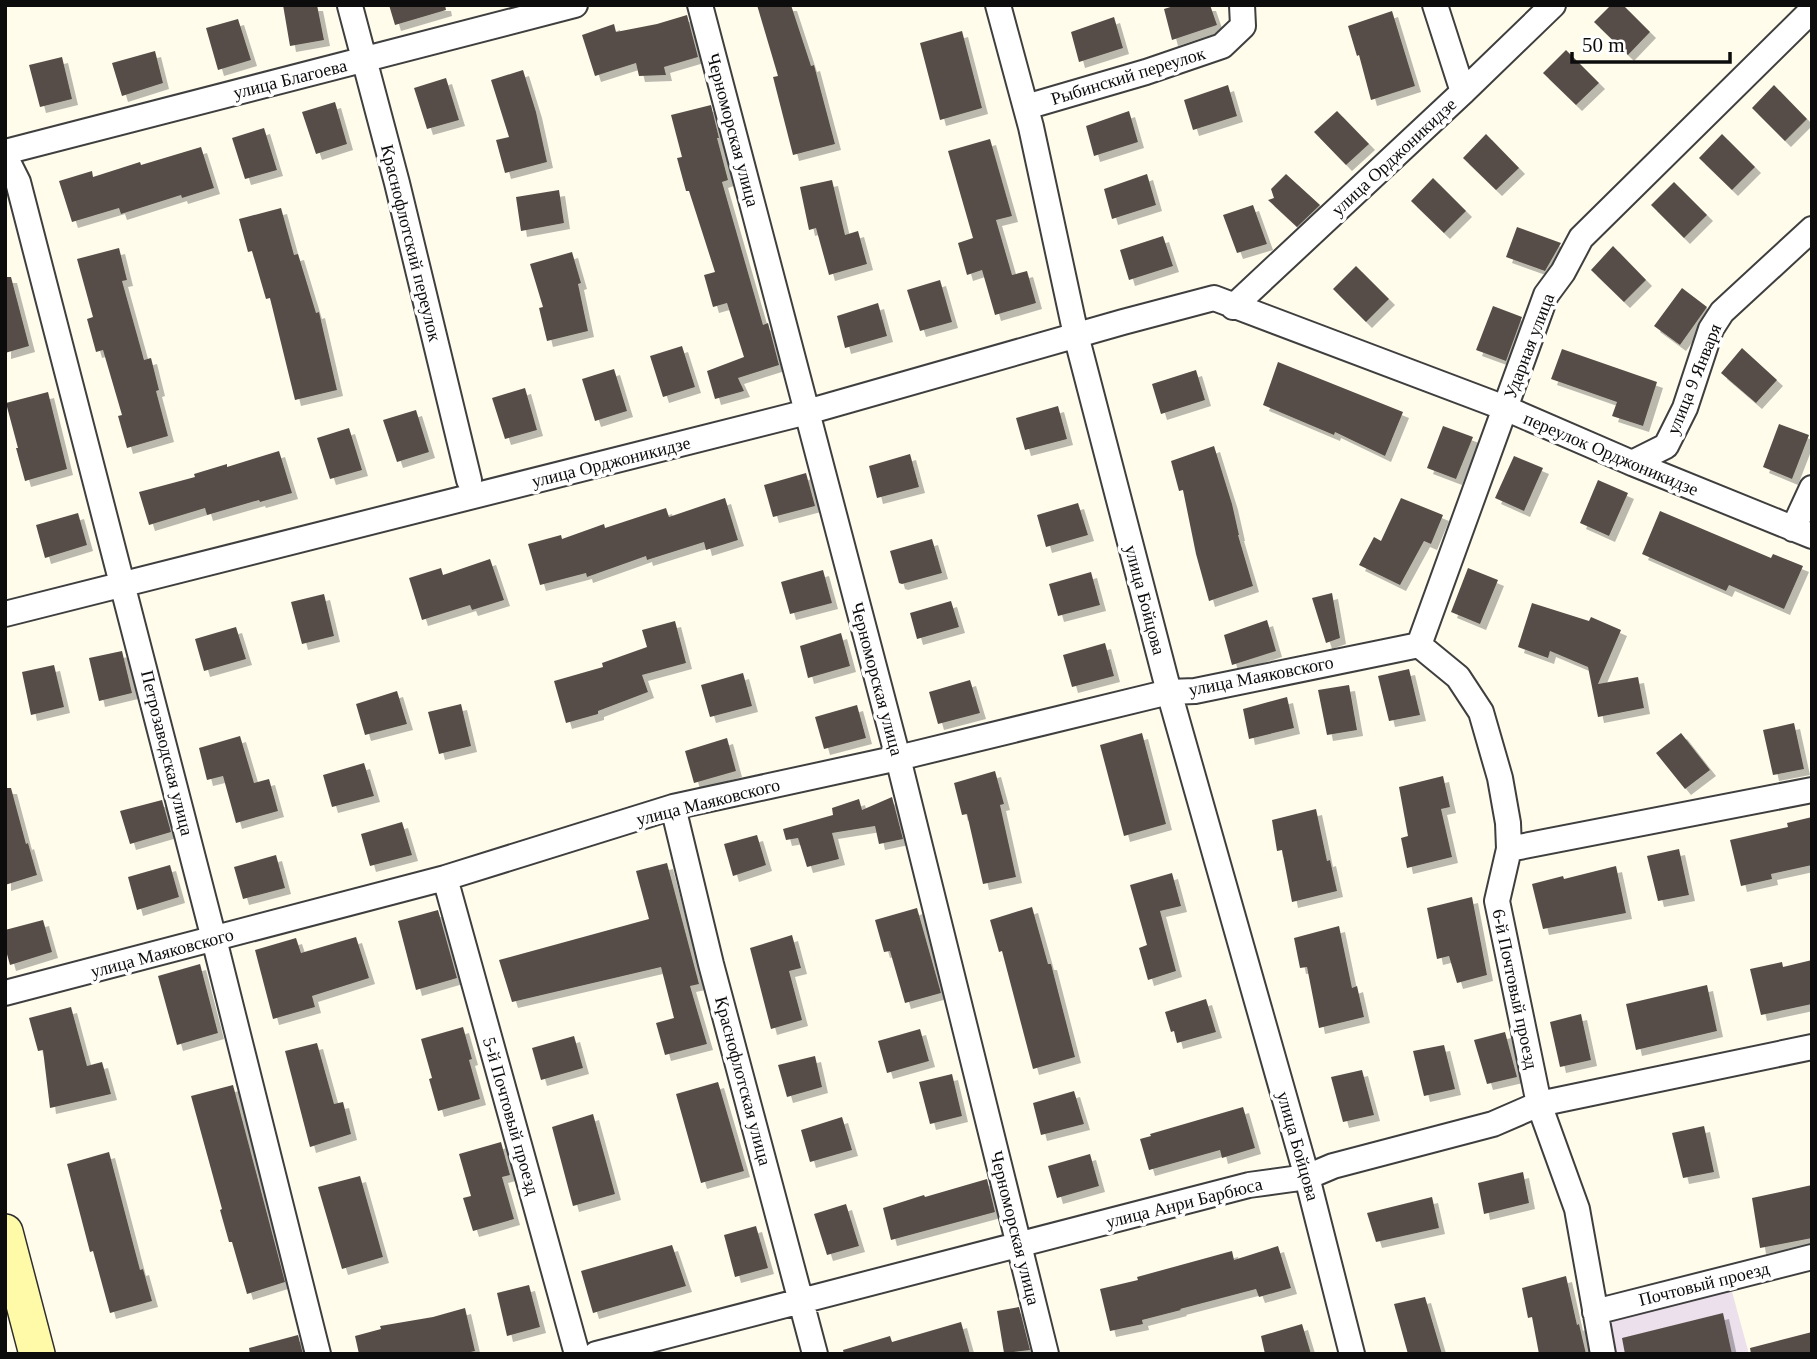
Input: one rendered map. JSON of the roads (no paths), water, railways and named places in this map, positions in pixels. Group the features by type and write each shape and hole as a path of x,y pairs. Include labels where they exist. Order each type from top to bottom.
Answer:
{"street":[{"name":"улица Благоева","path":"5,154 575,5"},
{"name":"Черноморская улица","path":"700,5 898,758 1046,1354"},
{"name":"улица Бойцова","path":"998,5 1026,107 1076,335 1169,692 1307,1177 1352,1354"},
{"name":"Рыбинский переулок","path":"1026,107 1146,72 1222,46 1243,26 1242,5"},
{"path":"1435,5 1463,92"},
{"name":"улица Орджоникидзе","path":"5,614 807,412 1076,335 1223,302 1463,92 1553,5"},
{"name":"Краснофлотский переулок","path":"350,6 397,183 469,480"},
{"name":"Ударная улица","path":"1419,645 1546,295 1563,272 1581,238 1812,10"},
{"name":"Петрозаводская улица","path":"5,154 18,182 123,584 318,1354"},
{"name":"улица 9 Января","path":"1632,463 1666,446 1685,408 1711,329 1722,312 1812,229"},
{"name":"переулок Орджоникидзе","path":"1223,302 1505,408 1802,533"},
{"path":"1802,533 1812,488"},
{"name":"улица Маяковского","path":"5,993 445,878 673,807 898,758 1169,692 1195,691 1419,645"},
{"name":"6-й Почтовый проезд","path":"1419,645 1458,677 1481,712 1500,778 1508,823 1509,849 1497,901 1539,1104 1577,1209 1603,1354"},
{"path":"1509,849 1812,790"},
{"name":"Краснофлотская улица","path":"673,807 711,964 816,1354"},
{"name":"5-й Почтовый проезд","path":"445,878 577,1354"},
{"name":"улица Анри Барбюса","path":"596,1354 1249,1185 1307,1177 1333,1166 1493,1124 1539,1104 1812,1047"},
{"path":"6,1238 37,1354"},
{"name":"Почтовый проезд","path":"1595,1311 1812,1257"}]}
